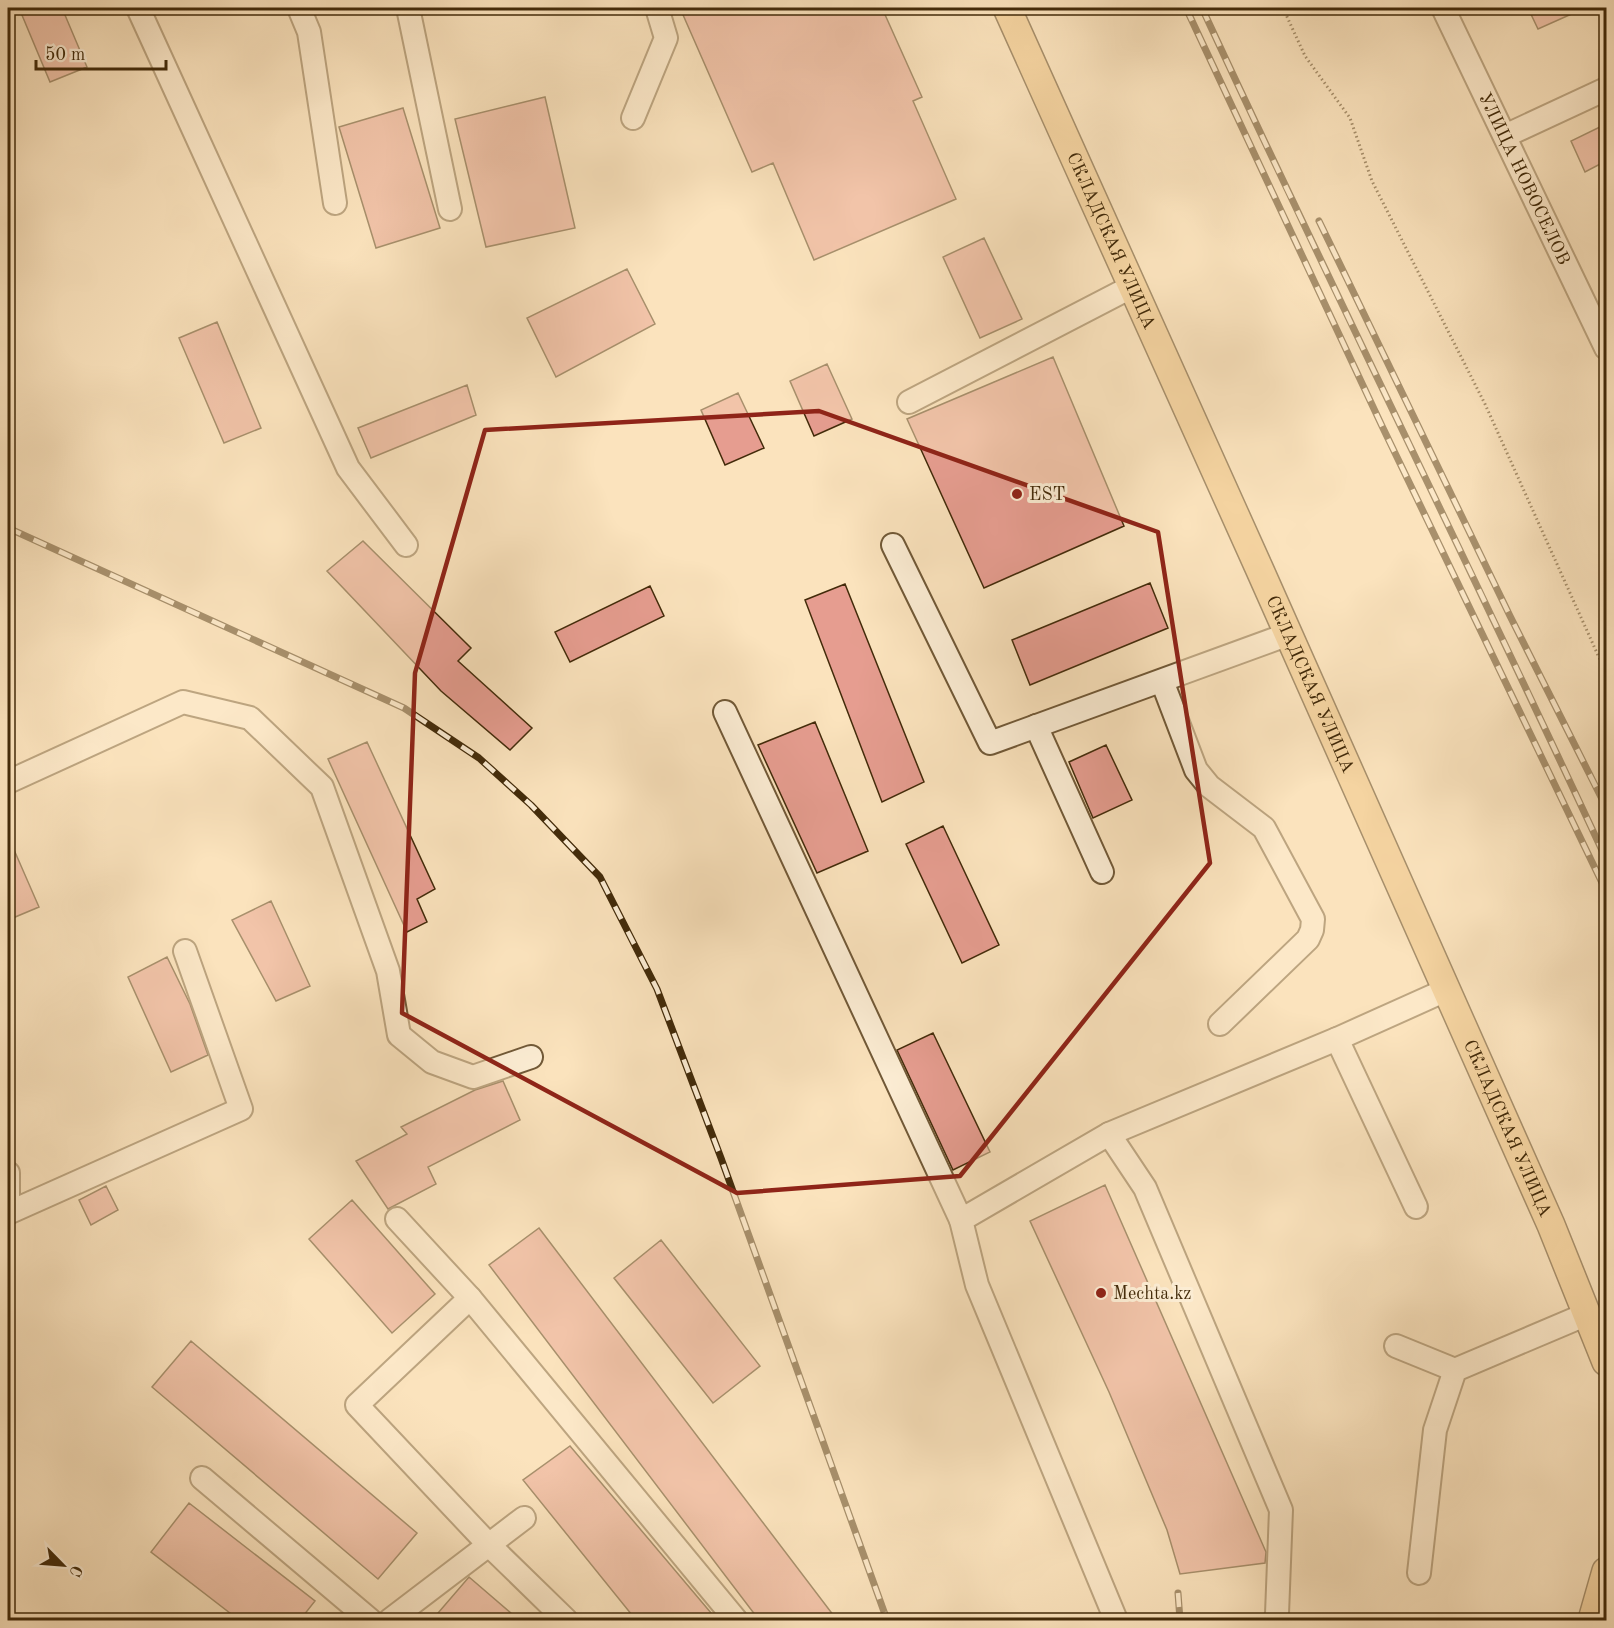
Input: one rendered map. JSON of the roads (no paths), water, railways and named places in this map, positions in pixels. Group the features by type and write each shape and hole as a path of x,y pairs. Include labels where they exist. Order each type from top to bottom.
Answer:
{"main road":[{"name":"СКЛАДСКАЯ УЛИЦА","path":"1007,8 1551,1225 1606,1362"},
{"path":"1592,1620 1606,1571"}],"street":[{"path":"138,8 348,468 406,545"},
{"path":"299,8 309,32 335,203"},
{"path":"408,8 450,209"},
{"path":"633,118 666,38 657,8"},
{"name":"УЛИЦА НОВОСЕЛОВ","path":"1443,8 1606,348"},
{"path":"1505,136 1606,89"},
{"path":"909,402 1133,286"},
{"path":"892,545 990,743 1288,634"},
{"path":"1162,681 1196,770 1209,786 1264,828 1312,919 1312,930 1308,939 1220,1024"},
{"path":"8,782 183,702 250,718 322,787 388,971 399,1035 432,1062 473,1077 531,1057"},
{"path":"725,712 961,1220 977,1285 1116,1620"},
{"path":"1036,726 1102,872"},
{"path":"8,1213 241,1109 185,951"},
{"path":"961,1220 1109,1134 1337,1039 1446,990"},
{"path":"1337,1039 1416,1208"},
{"path":"1109,1134 1145,1188 1281,1510 1275,1620"},
{"path":"8,1173 8,1198"},
{"path":"397,1219 470,1298 736,1620"},
{"path":"470,1298 357,1406 489,1545 566,1620"},
{"path":"1396,1346 1455,1370 1587,1314"},
{"path":"1419,1573 1434,1430 1455,1370"},
{"path":"202,1478 370,1620"},
{"path":"390,1620 524,1518"}],"railway":[{"path":"1186,8 1382,426 1606,891"},
{"path":"1202,8 1606,859"},
{"path":"1319,221 1510,616 1606,807"},
{"path":"8,528 404,708 479,758 531,805 600,877 657,989 721,1158 887,1620"},
{"path":"1178,1593 1180,1620"}],"place":[{"name":"EST","path":"1017,494"},
{"name":"Mechta.kz","path":"1101,1293"}]}
